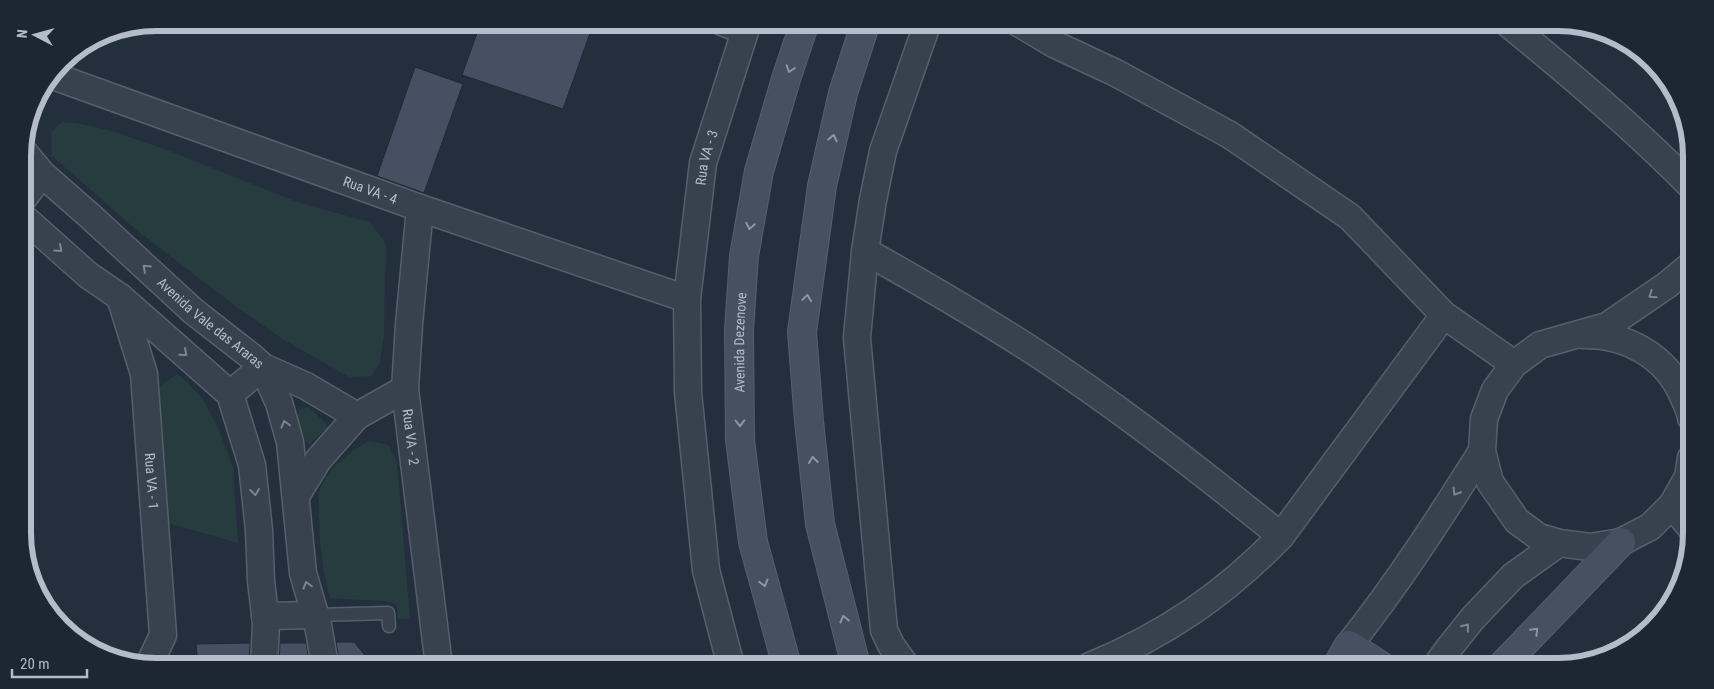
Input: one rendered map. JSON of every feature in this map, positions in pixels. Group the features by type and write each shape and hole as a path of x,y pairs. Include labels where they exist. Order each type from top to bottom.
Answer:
{"street":[{"path":"854,658 820,524 808,421 802,332 822,186 843,93 863,31"},
{"path":"900,657 884,630 856,338 865,251 883,150 925,31"},
{"path":"1033,31 1230,134 1350,217 1444,315 1514,364"},
{"path":"1517,31 1618,116 1683,179"},
{"name":"Rua VA - 3","path":"687,299 703,163 736,32"},
{"name":"Avenida Dezenove","path":"785,658 754,542 740,440 739,330 744,256 760,171 802,32"},
{"name":"Rua VA - 4","path":"62,75 420,208 687,299"},
{"name":"Avenida Vale das Araras","path":"32,161 42,174 193,311 252,357 263,368 279,403 290,442 303,573 316,616 324,658"},
{"path":"32,187 42,174"},
{"name":"Rua VA - 2","path":"420,208 405,389 439,658"},
{"path":"32,225 88,274 120,297 230,394 252,465 265,616 264,658"},
{"path":"865,251 939,293 1059,368 1172,449 1281,536"},
{"path":"1683,272 1607,326 1540,345 1514,364 1495,390 1484,419 1482,451 1490,482 1517,520 1539,537 1559,543 1590,547 1621,542 1650,527 1672,505 1683,486"},
{"name":"Rua VA - 1","path":"120,297 144,374 163,635 152,658"},
{"path":"687,299 688,392 706,570 729,658"},
{"path":"1110,657 1163,631 1226,588 1255,563 1281,536 1444,315"},
{"path":"1570,335 1601,335 1632,344 1658,361 1678,385 1683,396"},
{"path":"230,394 263,368 306,386 357,416"},
{"path":"296,496 318,460 357,416 405,389"},
{"path":"1343,656 1422,546 1482,451"},
{"path":"1672,505 1683,518"},
{"path":"1511,657 1621,542"},
{"path":"1442,657 1473,618 1513,576 1559,543"},
{"path":"265,616 316,616"}],"lane":[{"path":"316,616 388,614 389,626"}],"green space":[{"path":"62,122 77,123 112,131 167,150 300,203 370,222 385,242 387,257 384,334 380,362 372,376 349,377 281,338 238,308 139,232 52,156 51,132"},
{"path":"177,374 204,401 218,428 233,467 238,543 168,523 160,418 160,386"},
{"path":"309,407 329,427 308,445 297,421 299,409"},
{"path":"370,441 388,445 397,462 410,619 398,619 397,604 384,601 330,598 327,587 320,544 319,492 333,468 355,450"}],"building":[{"path":"477,32 591,32 563,109 462,75"},
{"path":"415,67 463,84 424,193 377,176"},
{"path":"336,642 354,642 367,658 339,658"},
{"path":"250,643 249,658 197,658 196,644"},
{"path":"280,643 306,643 309,658 279,658"}]}
